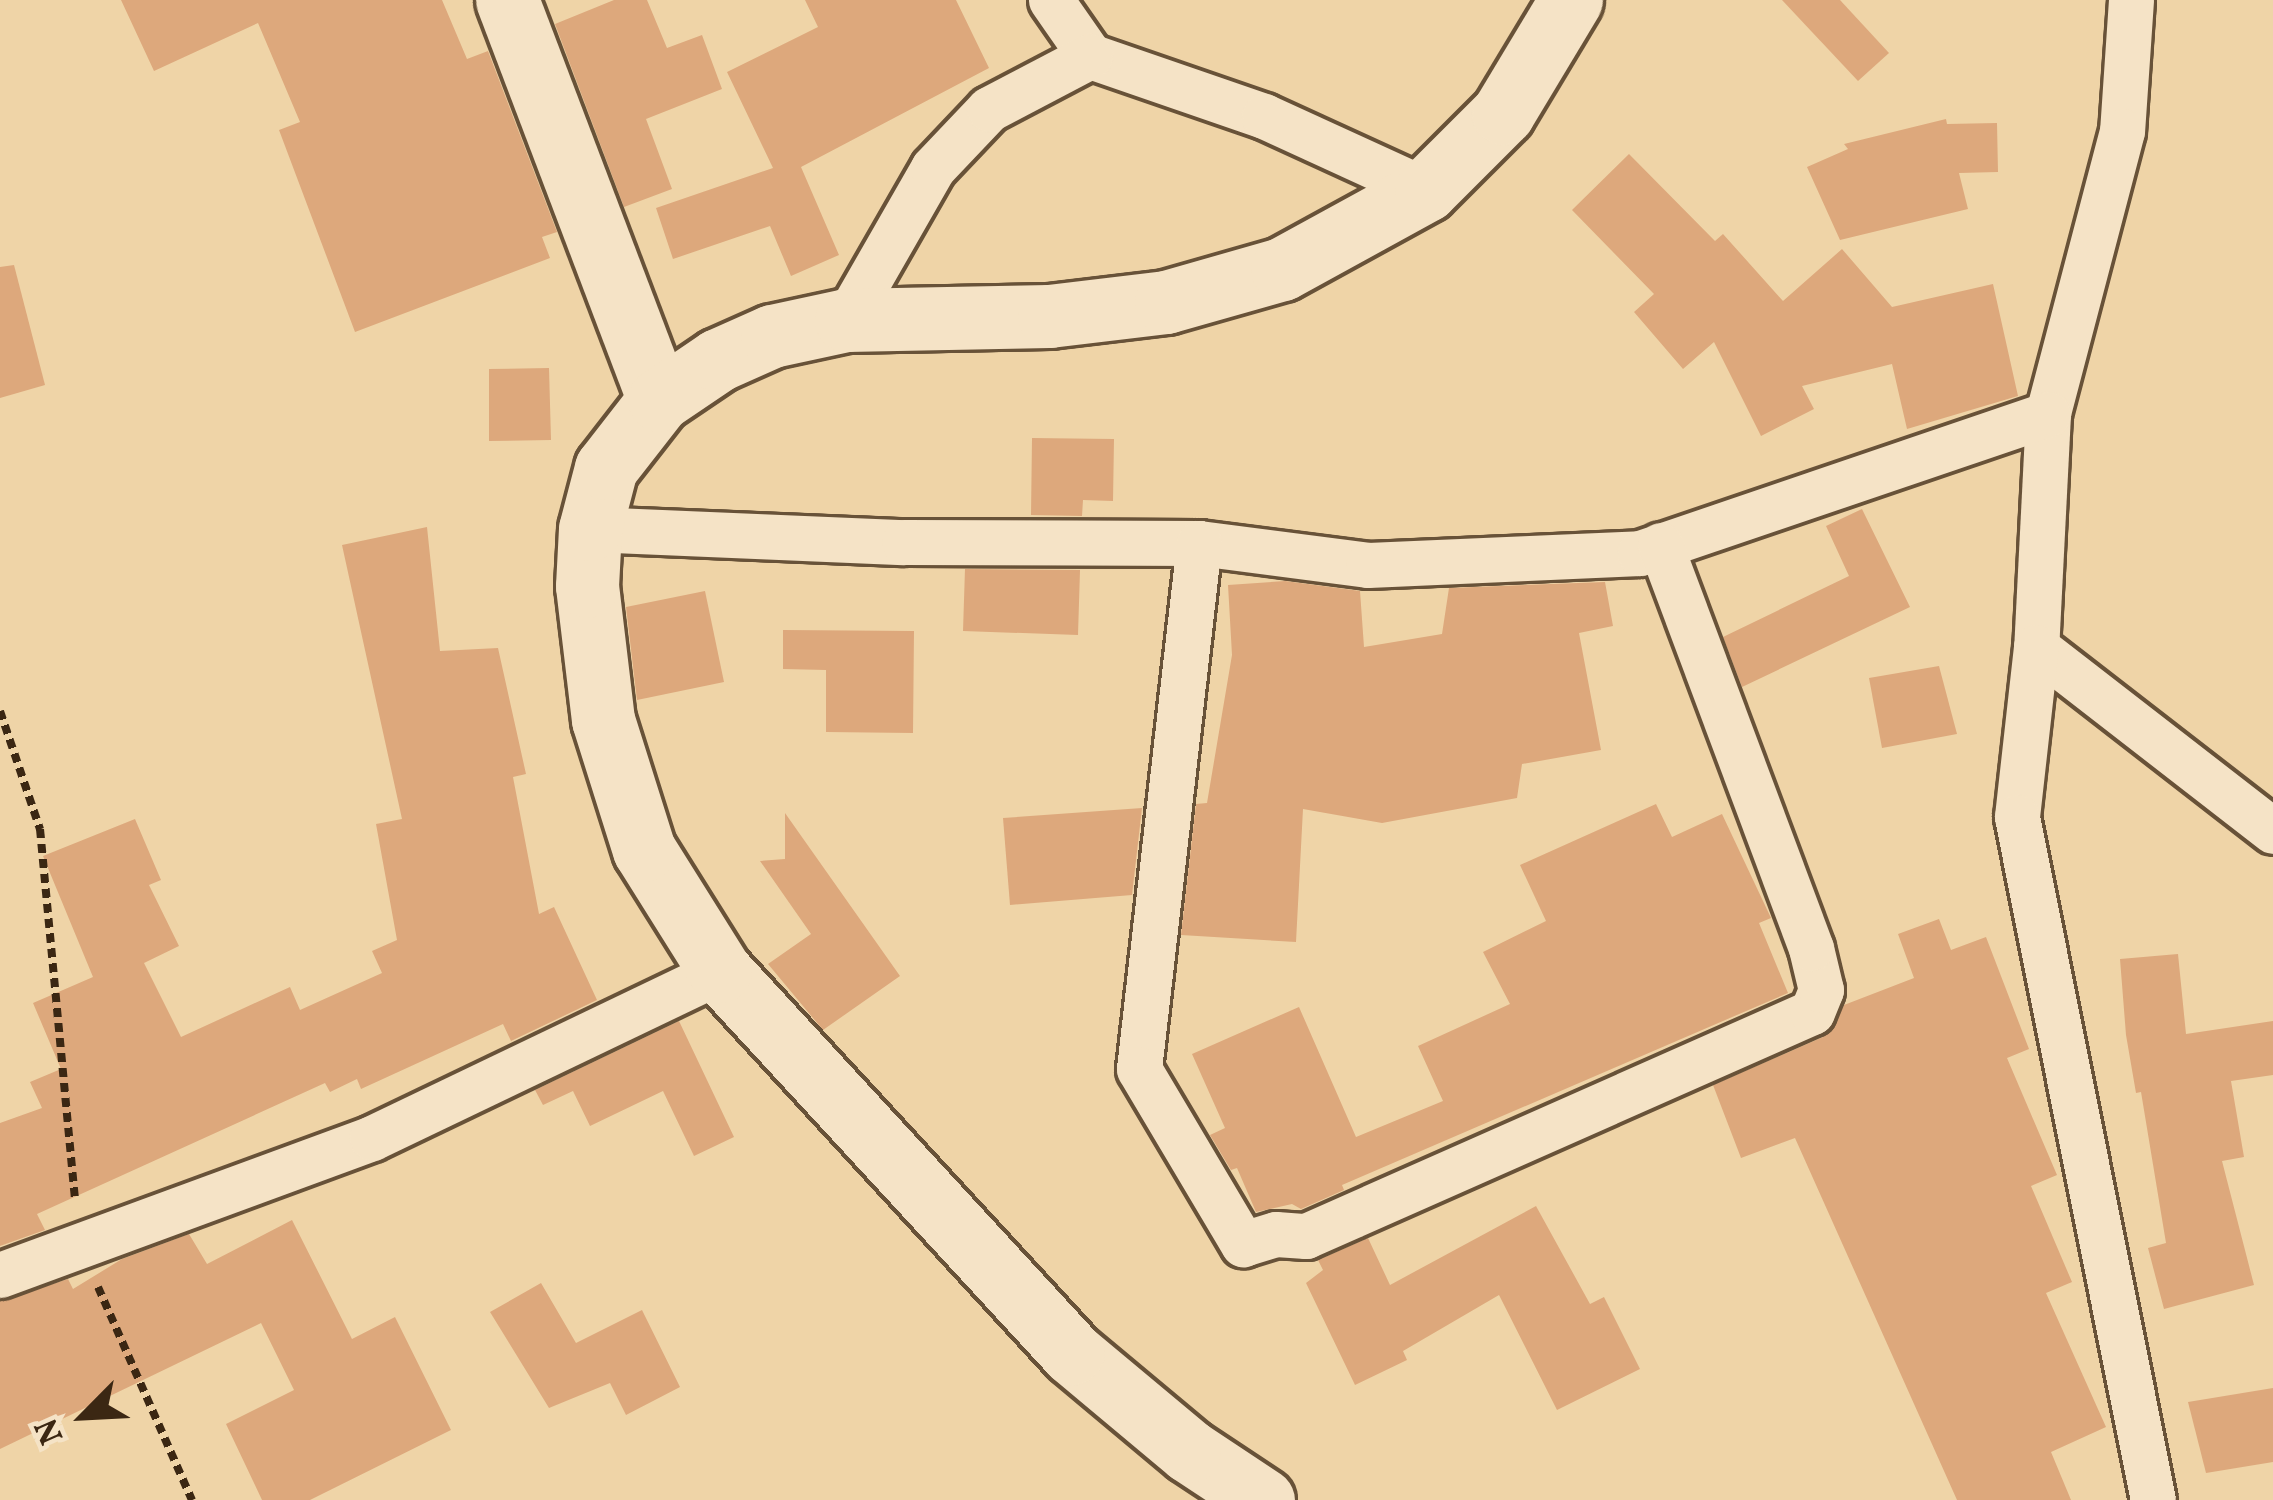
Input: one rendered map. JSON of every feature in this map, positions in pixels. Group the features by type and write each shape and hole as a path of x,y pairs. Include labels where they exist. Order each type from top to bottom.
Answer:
{"main road":[{"path":"507,0 659,400"},
{"path":"1263,1500 1189,1451 1072,1352 720,971 644,850 603,720 587,586 590,529 606,468 659,400 718,360 772,336 846,320 1049,316 1166,302 1282,269 1426,190 1503,112 1571,0"}],"street":[{"path":"1051,0 1090,56 1264,116 1426,190"},
{"path":"2131,0 2122,130 2048,414 2036,647 2017,817 2153,1500"},
{"path":"846,320 933,168 988,109 1090,56"},
{"path":"590,529 904,542 1199,543 1368,565 1640,553 2048,414"},
{"path":"1199,543 1138,1069 1243,1244 1276,1234 1306,1236 1813,1012 1821,990 1811,948 1660,545"},
{"path":"2036,647 2273,831"},
{"path":"0,1275 372,1138 720,971"}],"path":[{"path":"0,711 40,829 80,1246 192,1500"}],"building":[{"path":"121,0 442,0 467,59 488,51 557,232 542,237 550,258 355,332 279,130 300,122 258,23 154,71"},
{"path":"614,0 647,0 667,48 702,35 722,89 646,119 672,189 624,207 555,24"},
{"path":"805,0 956,0 989,68 801,167 839,255 791,276 770,226 673,259 656,208 773,168 727,72 818,27"},
{"path":"1782,0 1840,0 1889,53 1858,81"},
{"path":"1946,119 1947,124 1997,123 1998,172 1959,173 1968,209 1840,240 1807,167 1848,149 1844,144"},
{"path":"1629,154 1715,241 1723,234 1783,301 1842,249 1892,307 1993,284 2018,396 1907,429 1892,364 1802,386 1814,409 1761,436 1714,342 1683,369 1634,312 1654,294 1572,210"},
{"path":"14,265 45,385 0,398 0,267"},
{"path":"549,368 551,440 489,441 489,369"},
{"path":"1032,438 1114,439 1113,501 1083,500 1082,516 1031,515"},
{"path":"1862,509 1910,607 1742,687 1723,637 1849,576 1826,526"},
{"path":"427,527 440,651 498,648 526,774 513,777 539,914 554,907 597,1000 511,1041 503,1024 361,1089 357,1079 330,1092 325,1083 37,1214 45,1230 0,1246 0,1123 42,1108 30,1082 61,1069 33,1003 93,977 43,856 135,819 161,880 149,885 179,946 144,963 181,1037 290,987 300,1010 382,973 372,951 397,940 376,824 402,819 342,545"},
{"path":"965,569 1080,570 1078,635 963,631"},
{"path":"1285,581 1360,591 1364,647 1442,634 1449,588 1605,582 1613,626 1579,633 1601,750 1522,764 1517,798 1382,823 1303,809 1296,942 1181,935 1196,804 1207,803 1232,655 1228,585"},
{"path":"705,591 724,682 637,700 626,607"},
{"path":"783,630 914,631 913,733 826,732 826,670 783,669"},
{"path":"1939,666 1957,734 1882,748 1869,678"},
{"path":"1656,804 1672,837 1722,814 1771,918 1759,923 1788,993 1342,1185 1344,1190 1301,1209 1292,1204 1256,1212 1237,1168 1231,1170 1210,1135 1225,1128 1192,1054 1299,1007 1356,1137 1443,1101 1418,1046 1510,1004 1483,952 1546,921 1520,865"},
{"path":"1142,808 1132,895 1010,905 1003,818"},
{"path":"785,813 900,976 823,1030 768,964 811,934 760,861 785,859"},
{"path":"1939,919 1951,950 1986,937 2029,1049 2007,1058 2057,1175 2031,1186 2072,1282 2046,1293 2106,1427 2051,1452 2071,1500 1957,1500 1795,1138 1741,1158 1713,1085 1823,1037 1844,1005 1914,978 1898,934"},
{"path":"2178,954 2186,1034 2273,1021 2273,1075 2231,1081 2244,1157 2222,1161 2254,1285 2164,1309 2148,1248 2166,1243 2141,1092 2136,1093 2126,1035 2120,959"},
{"path":"679,1021 734,1137 694,1156 663,1091 590,1126 573,1091 543,1105 535,1090"},
{"path":"1536,1206 1590,1304 1604,1297 1640,1369 1557,1410 1499,1295 1403,1351 1407,1360 1355,1385 1306,1283 1323,1270 1318,1260 1368,1238 1390,1285"},
{"path":"292,1220 352,1339 395,1317 451,1430 310,1500 262,1500 226,1424 294,1390 261,1323 0,1449 0,1301 68,1279 73,1289 122,1259 189,1234 207,1264"},
{"path":"541,1283 576,1343 642,1310 680,1387 626,1415 610,1383 549,1408 490,1312"},
{"path":"2273,1388 2273,1462 2206,1473 2188,1402"}]}
